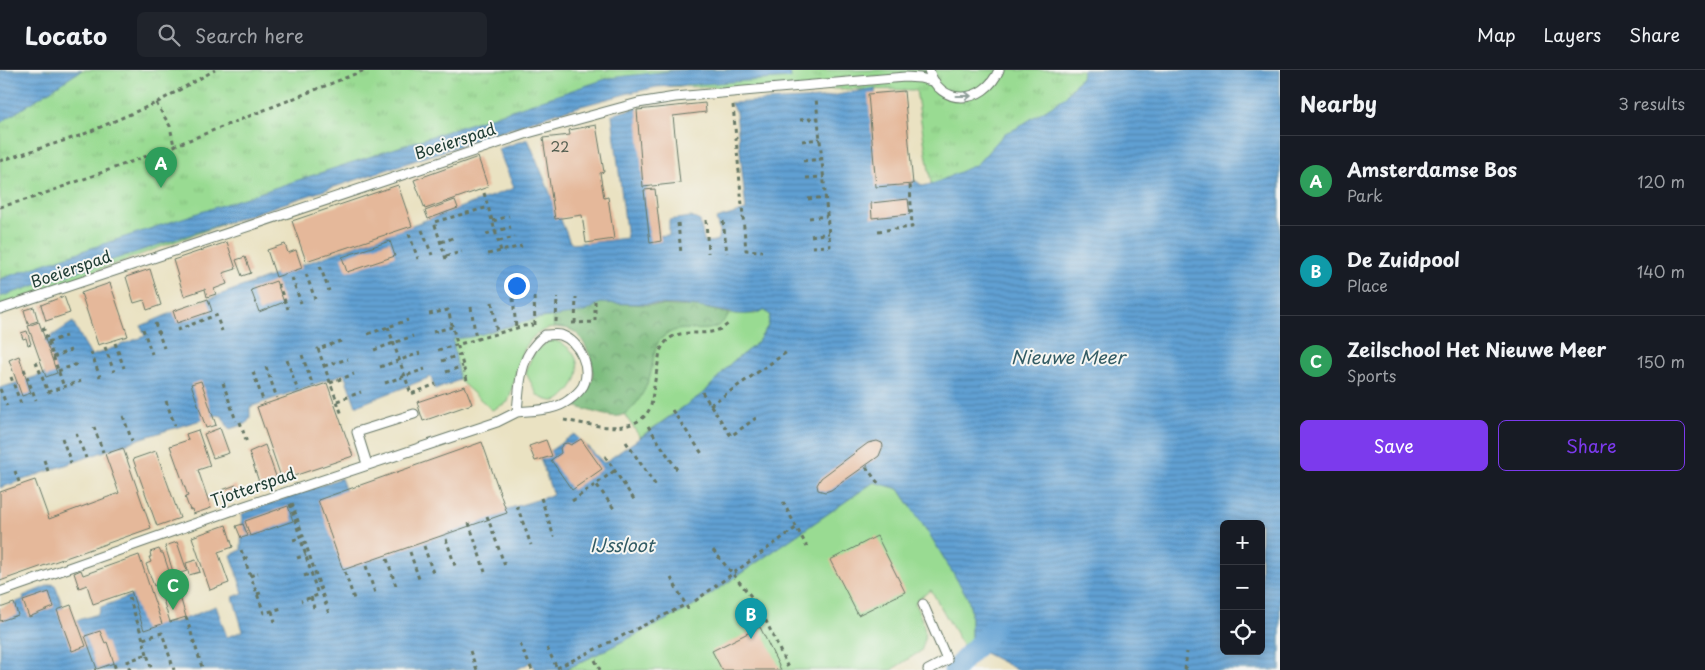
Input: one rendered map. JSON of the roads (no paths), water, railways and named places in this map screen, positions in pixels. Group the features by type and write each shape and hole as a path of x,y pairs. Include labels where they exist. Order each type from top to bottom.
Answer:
{"lane":[{"path":"929,70 935,82 946,92 956,96 968,97 988,88 995,80 999,70"},
{"name":"Boeierspad","path":"0,309 528,133 638,103 675,97 905,77 935,82"},
{"path":"559,334 573,341 581,353 587,370 582,387 569,401 553,408 517,412 520,375 527,355 536,343 546,336 559,334"},
{"name":"Tjotterspad","path":"0,592 287,491 497,422 517,412"},
{"path":"367,464 357,432 414,414"},
{"path":"923,604 947,660 928,670"}],"water":[{"path":"0,70 82,70 0,123"},
{"path":"679,70 790,70 791,78 657,87 552,114 0,297 0,279 79,252 609,78"},
{"name":"Nieuwe Meer","path":"1083,70 1280,70 1280,670 1018,670 971,646 971,611 968,598 899,489 874,482 692,607 565,670 535,670 531,662 516,670 0,670 0,609 24,599 23,596 52,584 55,585 67,619 72,622 98,614 101,607 138,593 158,623 164,624 179,621 216,606 227,637 243,631 233,597 243,593 231,555 241,550 242,514 341,478 370,558 501,511 553,495 540,458 574,434 604,463 705,392 731,363 757,343 768,326 770,315 764,310 755,313 739,314 706,308 662,304 600,303 580,313 534,319 471,337 453,339 459,380 435,390 431,377 356,406 344,374 250,407 250,418 246,424 229,429 222,416 217,415 142,438 0,488 0,388 47,373 44,341 73,322 91,356 145,336 141,326 178,310 514,188 498,149 528,139 570,242 573,244 627,238 612,115 637,107 653,236 669,235 669,220 691,217 700,221 704,241 711,242 718,239 719,230 716,219 746,210 736,112 730,103 821,98 875,88 882,182 916,181 923,186 935,183 977,164 1005,133 1015,129 1064,98 1081,77"}],"waterway":[{"path":"954,670 994,628"}],"place":[{"name":"Amsterdamse Bos","path":"161,188"},
{"name":"Zeilschool Het Nieuwe Meer","path":"173,610"},
{"name":"De Zuidpool","path":"751,639"}],"water label":[{"name":"IJssloot","path":"622,546"}]}
